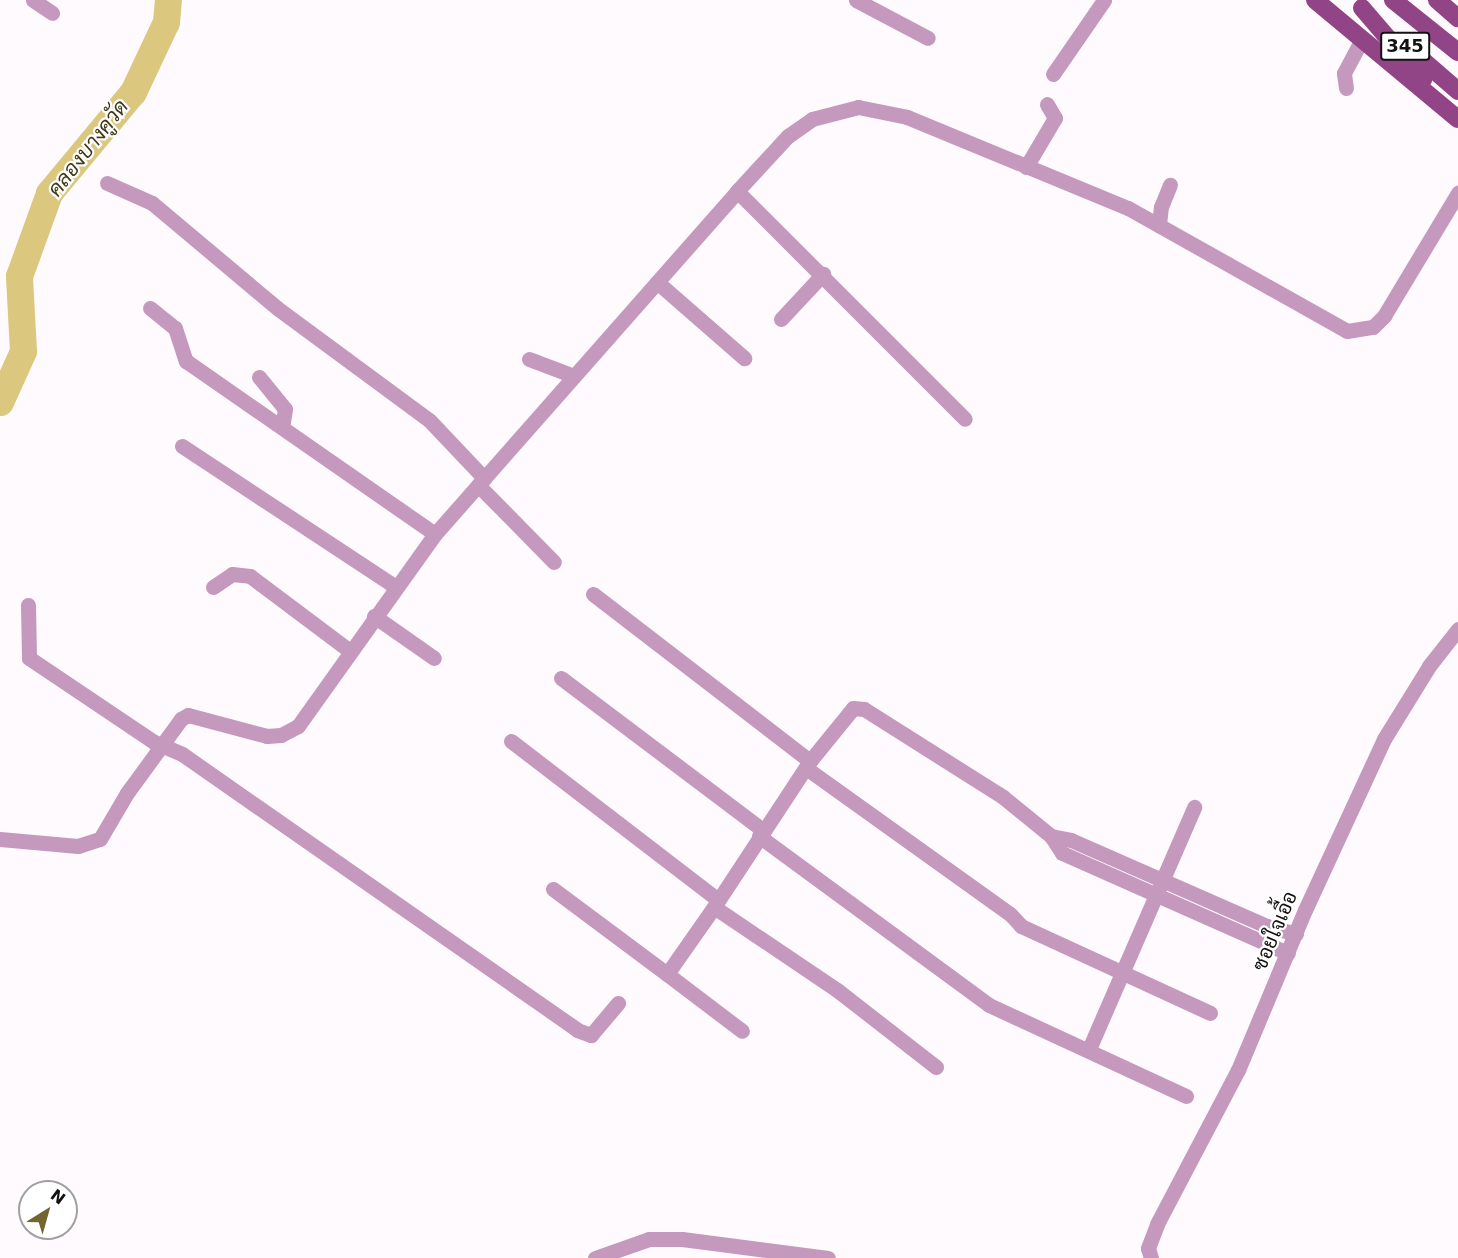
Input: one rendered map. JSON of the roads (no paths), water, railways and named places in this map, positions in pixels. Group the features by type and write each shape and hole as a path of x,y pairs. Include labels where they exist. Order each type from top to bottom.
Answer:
{"main road":[{"path":"1315,0 1458,119"},
{"name":"345","path":"1393,0 1458,52"},
{"name":"345","path":"1437,0 1458,18"},
{"path":"1357,4 1458,119"},
{"name":"345","path":"1357,4 1458,91"}],"street":[{"path":"33,0 52,13"},
{"path":"856,0 928,38"},
{"path":"1053,74 1104,0"},
{"path":"1346,88 1344,73 1362,39"},
{"path":"1026,167 1055,118 1047,104"},
{"path":"0,839 78,846 100,839 163,744 188,715 216,720 251,734 281,735 308,716 394,586 435,534 737,191 788,136 812,119 858,106 907,117 1159,225 1347,332 1373,327 1384,316 1458,193"},
{"path":"107,183 152,203 277,308 430,421 554,562"},
{"path":"1159,225 1161,207 1170,184"},
{"path":"737,191 823,274 965,420"},
{"path":"781,319 823,274"},
{"path":"657,282 744,358"},
{"path":"150,308 175,328 186,361 435,534"},
{"path":"529,359 574,376"},
{"path":"259,377 285,409 282,427"},
{"path":"182,446 394,586"},
{"path":"213,587 232,574 250,576 350,651"},
{"path":"593,594 808,765 1010,914 1021,926 1210,1013"},
{"path":"28,605 29,657 154,742 163,744 585,1035 600,1028 618,1004"},
{"path":"374,616 434,658"},
{"name":"ซอยใจเอื้อ","path":"1145,1255 1222,1104 1384,740 1429,666 1458,629"},
{"path":"561,678 989,1005 1089,1049 1186,1096"},
{"path":"667,974 808,765 845,714 853,708 864,709 1003,797 1051,836 1062,854 1288,953"},
{"path":"511,741 716,903 837,990 936,1067"},
{"path":"1089,1049 1120,972 1157,895 1194,807"},
{"path":"1051,836 1071,840 1267,926 1296,934"},
{"path":"553,889 742,1031"},
{"path":"595,1258 650,1239 671,1239 828,1258"}],"waterway":[{"name":"คลองบางคูวัด","path":"0,402 23,351 19,276 49,193 133,92 166,22 168,0"}]}
